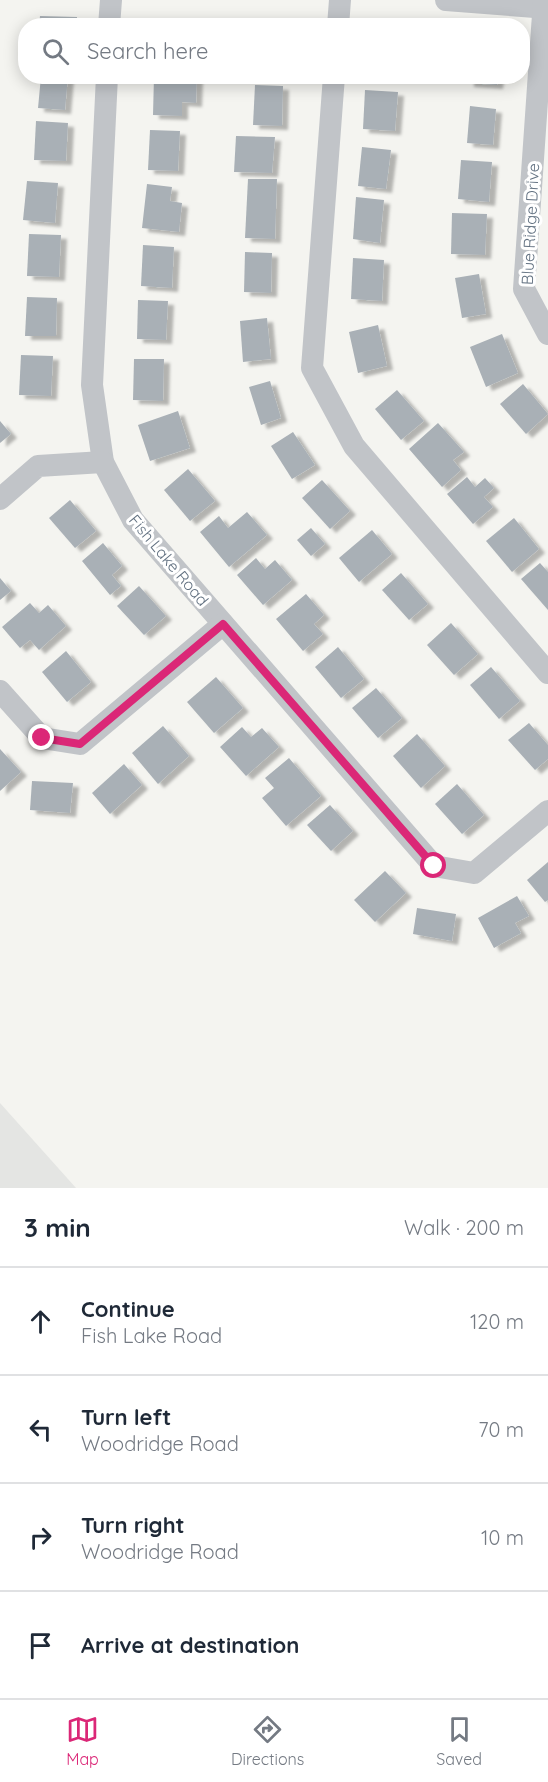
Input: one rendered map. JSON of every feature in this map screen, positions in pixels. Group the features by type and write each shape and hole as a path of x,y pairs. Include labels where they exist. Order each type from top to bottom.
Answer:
{"street":[{"path":"110,18 111,0"},
{"path":"339,18 340,0"},
{"path":"446,0 545,5"},
{"name":"Blue Ridge Drive","path":"545,5 524,289 548,334"},
{"name":"Fish Lake Road","path":"107,84 92,385 103,462 132,520 434,866 474,873 548,811"},
{"path":"333,84 312,368 354,446 548,673"},
{"path":"0,499 38,466 103,462"},
{"path":"0,691 42,738 80,744 223,624"}],"shaded area":[{"path":"0,1103 76,1188 0,1188"}],"building":[{"path":"40,16 77,17 77,18 40,18"},
{"path":"40,84 67,84 65,110 38,108"},
{"path":"154,84 197,84 196,103 182,102 182,116 153,115"},
{"path":"255,85 283,86 282,126 253,125"},
{"path":"365,90 398,92 395,131 363,129"},
{"path":"470,106 496,109 493,145 467,143"},
{"path":"36,121 68,123 66,161 34,160"},
{"path":"150,130 180,131 178,171 148,170"},
{"path":"236,136 275,137 272,173 234,172"},
{"path":"362,147 391,150 386,189 358,186"},
{"path":"461,160 492,162 489,202 458,199"},
{"path":"248,179 277,179 275,239 245,238"},
{"path":"27,181 58,183 55,223 23,220"},
{"path":"147,184 172,187 170,201 182,203 179,232 142,228"},
{"path":"356,197 384,200 380,243 353,239"},
{"path":"452,213 487,214 485,255 451,254"},
{"path":"29,234 61,235 59,277 27,276"},
{"path":"143,245 174,247 172,288 141,286"},
{"path":"245,252 272,253 271,293 244,292"},
{"path":"353,258 384,260 382,301 351,299"},
{"path":"479,274 486,314 462,318 455,278"},
{"path":"27,297 57,298 56,336 25,336"},
{"path":"138,300 168,301 166,340 137,339"},
{"path":"267,318 271,359 243,362 240,321"},
{"path":"378,325 387,366 358,373 349,332"},
{"path":"502,334 518,373 486,387 470,347"},
{"path":"21,355 53,356 51,396 19,395"},
{"path":"134,359 164,359 163,401 133,400"},
{"path":"270,381 281,418 261,425 249,387"},
{"path":"523,384 548,414 526,434 500,404"},
{"path":"397,390 424,421 401,440 375,409"},
{"path":"178,411 190,448 150,461 138,425"},
{"path":"0,421 11,434 0,443"},
{"path":"438,423 464,452 453,460 461,470 442,487 409,449"},
{"path":"293,432 315,465 292,479 271,446"},
{"path":"188,469 215,501 190,521 164,490"},
{"path":"467,477 475,487 485,478 494,488 484,497 493,507 473,524 447,494"},
{"path":"322,480 350,511 330,529 302,498"},
{"path":"70,500 96,531 75,548 49,518"},
{"path":"247,512 267,535 229,567 200,532 219,516 228,528"},
{"path":"514,518 539,549 512,572 486,541"},
{"path":"311,528 325,544 311,556 297,540"},
{"path":"372,530 392,554 359,582 339,558"},
{"path":"103,543 122,566 112,575 121,586 110,595 82,561"},
{"path":"256,558 265,569 275,560 292,580 263,605 237,575"},
{"path":"540,563 548,572 548,610 521,579"},
{"path":"401,573 428,604 409,620 382,590"},
{"path":"0,578 11,591 0,600"},
{"path":"139,586 166,616 144,635 117,606"},
{"path":"306,594 324,615 314,624 323,634 303,651 276,619"},
{"path":"30,603 39,613 48,605 66,626 39,650 30,640 20,648 2,627"},
{"path":"451,623 478,654 454,675 427,645"},
{"path":"338,647 364,679 341,698 315,667"},
{"path":"66,651 91,682 67,702 42,672"},
{"path":"491,667 520,701 499,719 470,685"},
{"path":"216,677 243,708 214,733 187,702"},
{"path":"376,688 402,718 378,738 352,708"},
{"path":"529,723 548,745 548,759 535,770 508,740"},
{"path":"163,726 189,756 158,784 132,753"},
{"path":"242,727 251,737 262,728 279,747 246,776 220,747"},
{"path":"417,734 445,766 421,788 393,756"},
{"path":"0,749 21,772 0,791"},
{"path":"289,758 321,796 286,826 262,798 274,788 265,778"},
{"path":"124,764 142,785 110,814 92,793"},
{"path":"32,781 73,783 70,813 30,810"},
{"path":"457,784 484,815 462,834 435,804"},
{"path":"330,805 353,831 331,851 307,825"},
{"path":"548,862 548,900 545,902 527,880"},
{"path":"385,871 406,893 375,922 354,900"},
{"path":"517,896 529,916 515,923 521,933 494,948 478,918"},
{"path":"417,908 456,914 452,941 413,934"}],"route":[{"path":"42,738 80,744 223,624 434,866"}]}
